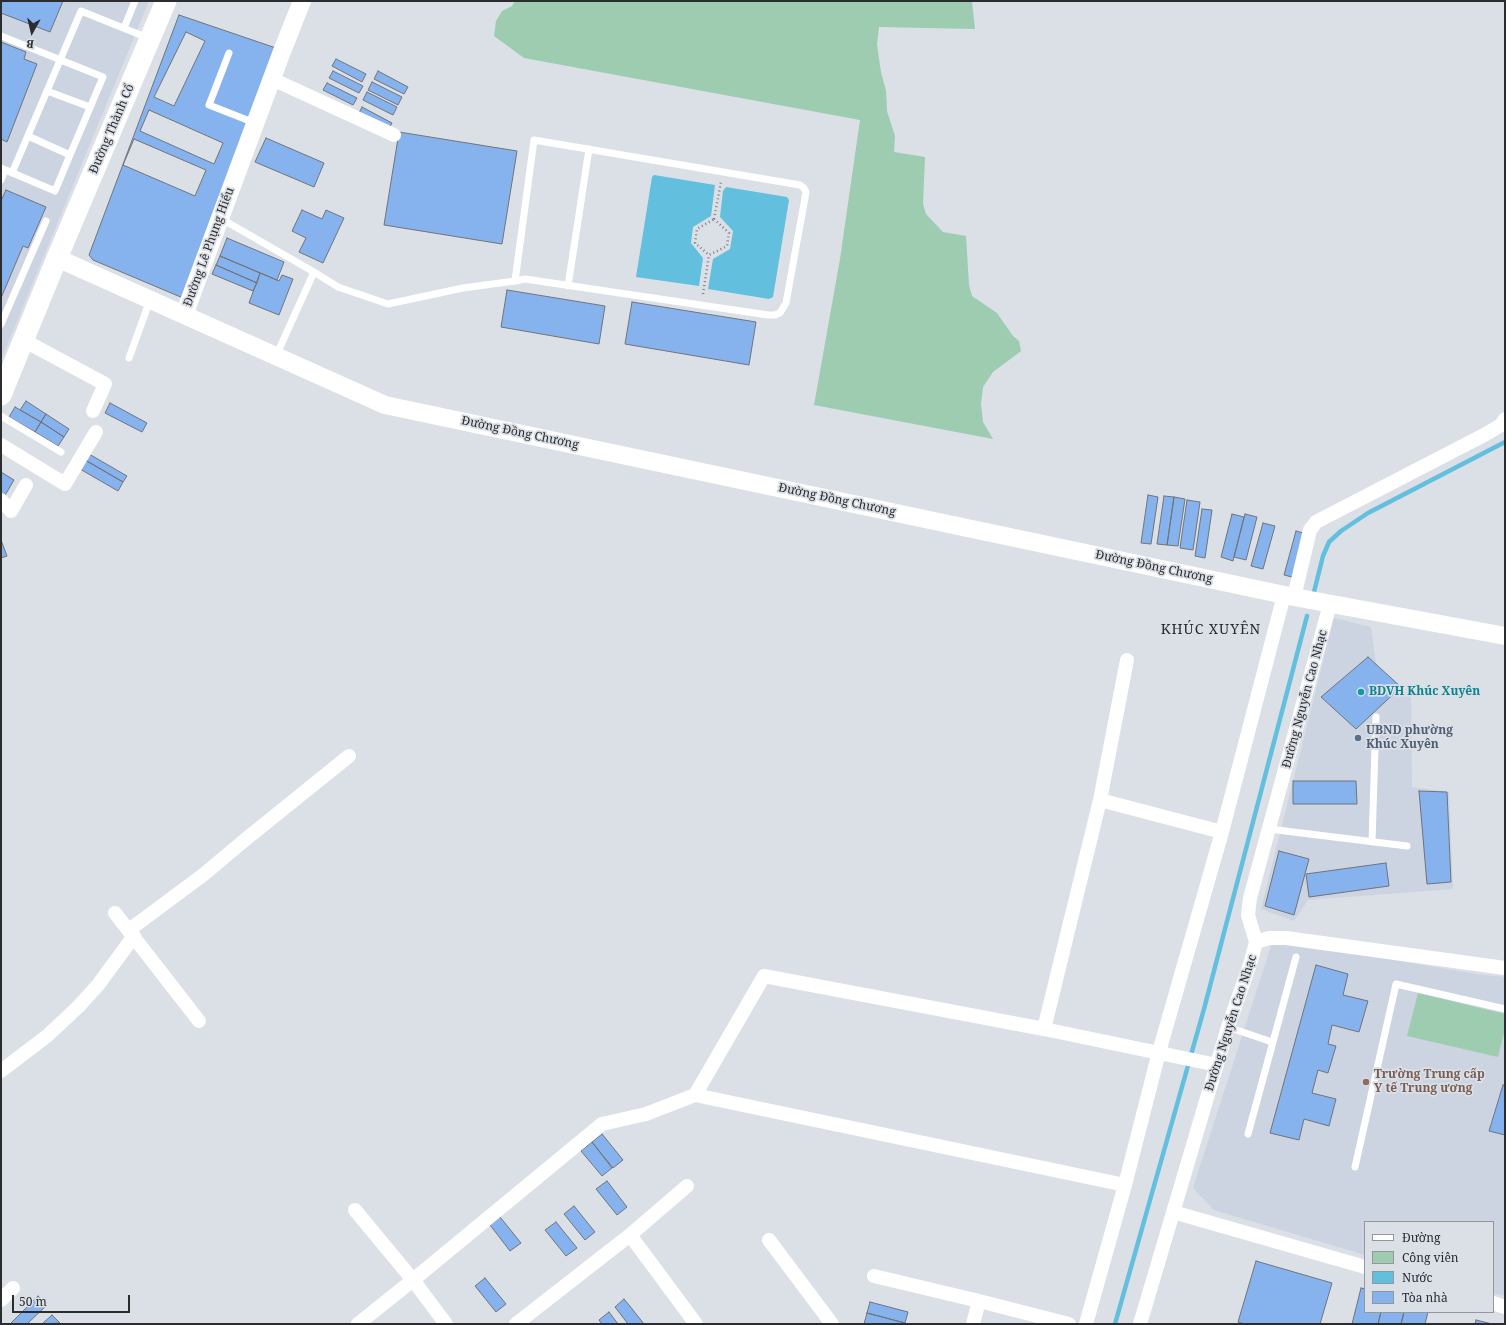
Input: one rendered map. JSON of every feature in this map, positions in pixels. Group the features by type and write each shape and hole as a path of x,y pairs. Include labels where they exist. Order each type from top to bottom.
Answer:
{"main road":[{"name":"Đường Thành Cổ","path":"57,258 166,1"},
{"path":"1,395 57,258"}],"street":[{"name":"Đường Lê Phụng Hiểu","path":"57,258 184,315 302,1"},
{"path":"272,78 394,135"},
{"name":"Đường Đồng Chương","path":"184,315 385,405 1306,599 1505,636"},
{"path":"24,340 105,384 93,411"},
{"path":"1086,1324 1125,1185 1159,1052 1222,832 1306,599 1310,530 1316,522 1486,434 1501,425 1505,419"},
{"path":"1,445 65,484 96,432"},
{"path":"1,500 11,511 26,485"},
{"name":"Đường Nguyễn Cao Nhạc","path":"1140,1324 1173,1212 1211,1063 1228,1027 1256,942 1248,915 1248,909 1269,829 1306,599"},
{"path":"1044,1029 1100,800 1127,660"},
{"path":"1,1071 47,1036 78,1007 98,985 131,933 349,756"},
{"path":"1100,800 1222,832"},
{"path":"115,913 198,1021"},
{"path":"1256,942 1269,938 1286,938 1505,968"},
{"path":"695,1095 764,976 1044,1029 1211,1063"},
{"path":"358,1324 602,1124 646,1114 695,1095 1125,1185"},
{"path":"516,1324 630,1235 687,1186"},
{"path":"355,1210 413,1280 446,1324"},
{"path":"1173,1212 1364,1267"},
{"path":"630,1235 696,1324"},
{"path":"769,1240 832,1324"},
{"path":"874,1276 1069,1324"},
{"path":"1,1300 13,1288"},
{"path":"973,1324 979,1301"},
{"path":"1494,1303 1505,1307"}],"lane":[{"path":"124,28 135,1"},
{"path":"1,180 28,136 81,11 150,38"},
{"path":"1,36 103,77 55,192 6,170"},
{"path":"229,53 209,105 255,123"},
{"path":"47,91 90,108"},
{"path":"28,136 70,155"},
{"path":"220,218 338,287 388,304 462,288 515,281 525,279 768,315 780,313 786,303 806,192 800,185 534,140 515,281"},
{"path":"568,286 589,149"},
{"path":"1,324 46,221"},
{"path":"276,356 314,272"},
{"path":"129,358 151,300"},
{"path":"1,416 61,452"},
{"path":"1372,842 1376,717"},
{"path":"1269,829 1407,846"},
{"path":"1248,1134 1296,957"},
{"path":"1354,1167 1396,984 1505,1009"},
{"path":"1228,1027 1272,1042"}],"path":[{"path":"714,220 723,171"},
{"path":"709,255 695,243 697,229 714,220"},
{"path":"709,255 727,246 729,233 714,220"},
{"path":"701,306 709,255"}],"shaded area":[{"path":"1,1 149,1 1,360"},
{"name":"UBND phường Khúc Xuyên","path":"1334,618 1371,627 1379,686 1411,695 1412,787 1449,792 1453,889 1308,900 1294,921 1261,909"},
{"name":"Trường Trung cấp Y tế Trung ương","path":"1280,941 1483,975 1505,977 1505,1296 1494,1293 1494,1221 1364,1221 1364,1255 1214,1210 1193,1188 1271,946"}],"green space":[{"path":"515,1 972,1 975,29 879,27 877,45 881,72 886,91 887,111 895,136 894,152 925,157 923,204 926,214 943,232 966,236 969,285 972,296 997,313 1013,336 1019,341 1021,351 993,372 983,387 981,404 983,422 993,439 814,405 840,259 860,120 524,58 494,36 496,21 502,11 512,6"},
{"path":"1418,993 1505,1014 1505,1029 1498,1057 1407,1036"}],"water":[{"path":"654,175 715,185 711,216 693,227 691,243 703,258 699,286 636,277 652,177"},
{"path":"726,187 787,197 789,200 773,297 769,299 708,289 713,259 730,249 733,231 720,217 723,191"}],"building":[{"path":"1,1 63,1 50,32 1,13"},
{"path":"179,15 276,48 183,298 93,260 89,255"},
{"path":"186,32 205,41 174,106 154,97"},
{"path":"1,42 26,52 24,59 37,64 7,142 1,139"},
{"path":"336,59 366,74 362,82 332,66"},
{"path":"333,71 363,86 359,93 329,78"},
{"path":"378,71 408,87 404,94 374,79"},
{"path":"372,82 402,97 398,105 368,90"},
{"path":"327,83 357,98 353,105 323,90"},
{"path":"367,92 397,107 393,115 363,100"},
{"path":"362,107 392,123 388,130 358,115"},
{"path":"149,110 223,143 214,164 140,131"},
{"path":"399,132 517,151 502,244 384,225"},
{"path":"266,138 324,163 314,187 255,162"},
{"path":"134,139 206,170 195,196 123,165"},
{"path":"6,190 46,207 28,248 23,246 1,298 1,201"},
{"path":"302,210 322,219 326,210 344,218 323,263 299,252 306,238 292,231"},
{"path":"227,238 284,262 277,280 220,256"},
{"path":"220,256 260,273 257,283 216,265"},
{"path":"216,265 257,283 253,291 212,274"},
{"path":"260,273 279,281 282,275 293,279 279,315 249,303"},
{"path":"507,290 605,306 599,344 501,327"},
{"path":"632,302 756,322 749,365 625,344"},
{"path":"26,401 46,414 41,422 20,410"},
{"path":"110,403 147,423 142,432 105,413"},
{"path":"15,407 41,422 35,432 9,417"},
{"path":"46,414 69,429 64,437 41,422"},
{"path":"41,422 64,437 58,446 35,432"},
{"path":"89,454 127,476 123,482 85,460"},
{"path":"85,460 123,482 118,491 80,469"},
{"path":"1,472 14,480 4,497 1,494"},
{"path":"1148,495 1158,497 1151,544 1141,543"},
{"path":"1164,496 1174,497 1167,545 1157,544"},
{"path":"1174,497 1185,499 1178,546 1167,545"},
{"path":"1187,500 1200,502 1193,550 1180,548"},
{"path":"1202,509 1212,510 1205,558 1195,556"},
{"path":"1232,514 1244,517 1233,561 1221,557"},
{"path":"1245,514 1257,517 1246,560 1234,557"},
{"path":"1263,523 1275,526 1263,569 1251,566"},
{"path":"1296,531 1307,534 1296,578 1284,575"},
{"path":"1,540 7,556 1,558"},
{"name":"BDVH Khúc Xuyên","path":"1368,657 1401,687 1356,729 1321,697"},
{"path":"1293,781 1356,781 1357,804 1293,804"},
{"path":"1419,791 1447,792 1451,882 1427,884"},
{"path":"1279,851 1309,859 1294,915 1265,906"},
{"path":"1386,863 1389,886 1309,897 1306,874"},
{"path":"1316,965 1348,974 1343,995 1368,1001 1359,1032 1332,1025 1328,1044 1336,1046 1328,1073 1318,1070 1312,1093 1336,1099 1329,1126 1304,1119 1299,1140 1270,1133"},
{"path":"1503,1085 1505,1086 1505,1135 1489,1131"},
{"path":"602,1134 623,1160 613,1168 592,1142"},
{"path":"592,1142 612,1168 602,1176 581,1151"},
{"path":"607,1181 627,1207 617,1215 596,1189"},
{"path":"574,1206 595,1232 585,1240 564,1214"},
{"path":"500,1217 521,1243 510,1251 490,1225"},
{"path":"556,1222 577,1248 566,1256 545,1230"},
{"path":"1256,1261 1332,1283 1320,1324 1245,1324 1238,1322"},
{"path":"485,1278 506,1304 496,1312 475,1286"},
{"path":"1361,1288 1364,1289 1364,1313 1381,1313 1378,1324 1352,1324"},
{"path":"38,1296 47,1305 27,1324 10,1324"},
{"path":"624,1299 644,1324 628,1324 615,1307"},
{"path":"870,1302 908,1312 905,1323 867,1313"},
{"path":"609,1312 618,1324 602,1324 599,1320"},
{"path":"867,1313 905,1323 864,1324"},
{"path":"1381,1313 1404,1313 1401,1324 1378,1324"},
{"path":"1404,1313 1428,1313 1425,1324 1401,1324"},
{"path":"52,1315 60,1323 42,1324"},
{"path":"1476,1320 1492,1324 1475,1324"}],"waterway":[{"path":"1313,596 1323,556 1329,542 1341,531 1368,513 1505,442"},
{"path":"1115,1324 1204,1009 1307,616"}],"place":[{"name":"BDVH Khúc Xuyên","path":"1361,692"},
{"name":"UBND phường Khúc Xuyên","path":"1358,738"},
{"name":"Trường Trung cấp Y tế Trung ương","path":"1366,1082"}],"district":[{"name":"KHÚC XUYÊN","path":"1211,630"}]}
